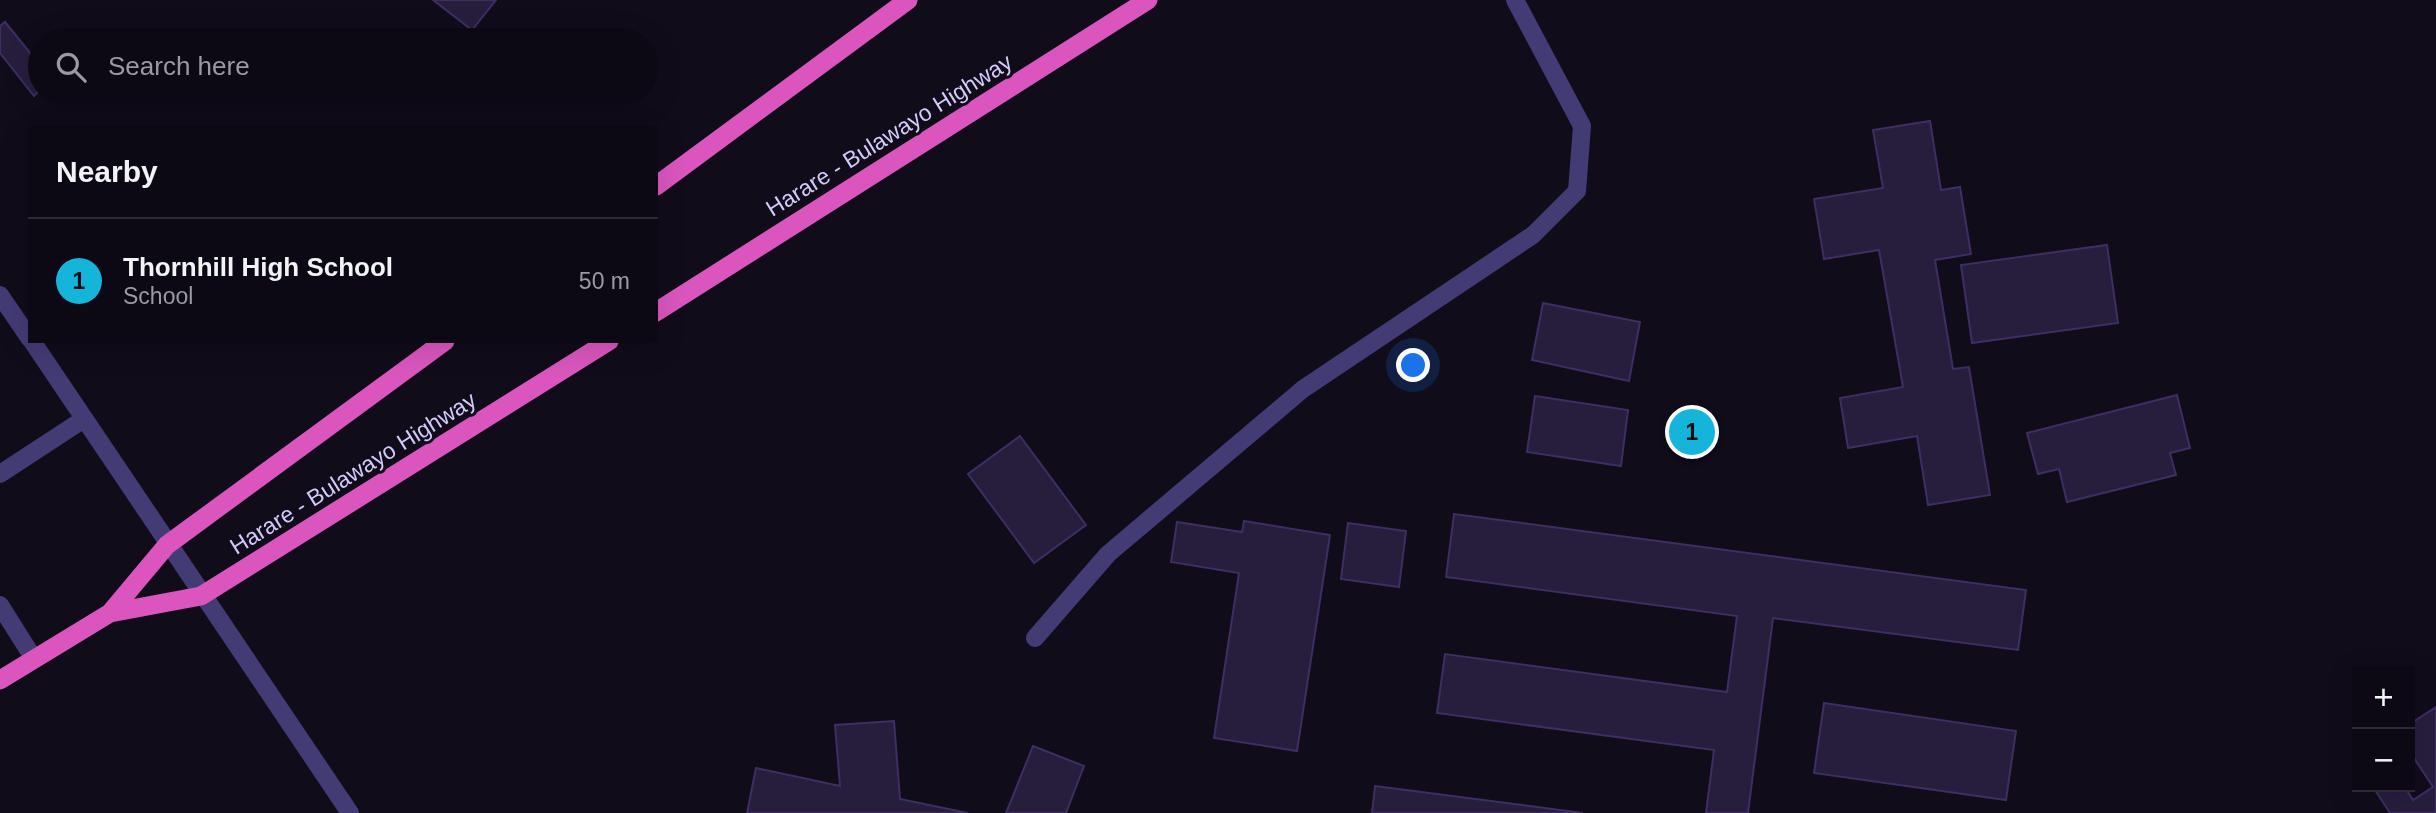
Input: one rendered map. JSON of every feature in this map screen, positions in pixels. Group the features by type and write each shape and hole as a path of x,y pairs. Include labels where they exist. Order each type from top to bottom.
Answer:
{"highway":[{"path":"658,185 908,0"},
{"name":"Harare - Bulawayo Highway","path":"658,311 1148,0"},
{"name":"Harare - Bulawayo Highway","path":"0,680 110,613 167,545 442,343"},
{"name":"Harare - Bulawayo Highway","path":"110,613 201,596 606,343"}],"street":[{"path":"1035,638 1108,554 1303,389 1533,235 1577,191 1582,126 1515,0"},
{"path":"0,295 28,336"},
{"path":"33,343 201,596 350,813"},
{"path":"0,474 84,419"},
{"path":"0,605 34,659"}],"building":[{"path":"433,0 496,0 474,28 469,28"},
{"path":"5,22 28,50 28,88 0,53 0,26"},
{"path":"1930,121 1941,190 1960,187 1971,254 1935,260 1953,369 1969,367 1990,495 1928,505 1917,436 1848,448 1840,398 1903,387 1879,250 1824,259 1814,199 1883,188 1873,130"},
{"path":"2107,245 2118,323 1972,343 1961,265"},
{"path":"1543,303 1640,322 1629,381 1532,360"},
{"path":"2177,395 2190,448 2170,453 2176,475 2067,502 2059,469 2038,474 2027,433"},
{"path":"1535,396 1628,410 1621,466 1527,452"},
{"path":"1020,436 1086,525 1034,563 968,474"},
{"path":"1454,514 2026,590 2018,650 1773,618 1748,813 1706,813 1714,750 1437,713 1445,654 1727,692 1737,616 1446,577"},
{"path":"1244,521 1330,535 1297,751 1214,738 1239,573 1171,562 1177,522 1242,532"},
{"path":"1348,523 1406,531 1399,587 1341,579"},
{"path":"1824,703 2016,731 2006,800 1814,773"},
{"path":"2436,707 2436,813 2390,813 2376,792 2408,792 2413,800 2433,787 2415,760 2415,721"},
{"path":"894,721 900,799 968,813 747,813 756,768 840,786 835,725"},
{"path":"1033,746 1084,766 1066,813 1006,813"},
{"path":"1375,786 1583,813 1372,813"}],"place":[{"name":"Thornhill High School","path":"1692,432"}]}
